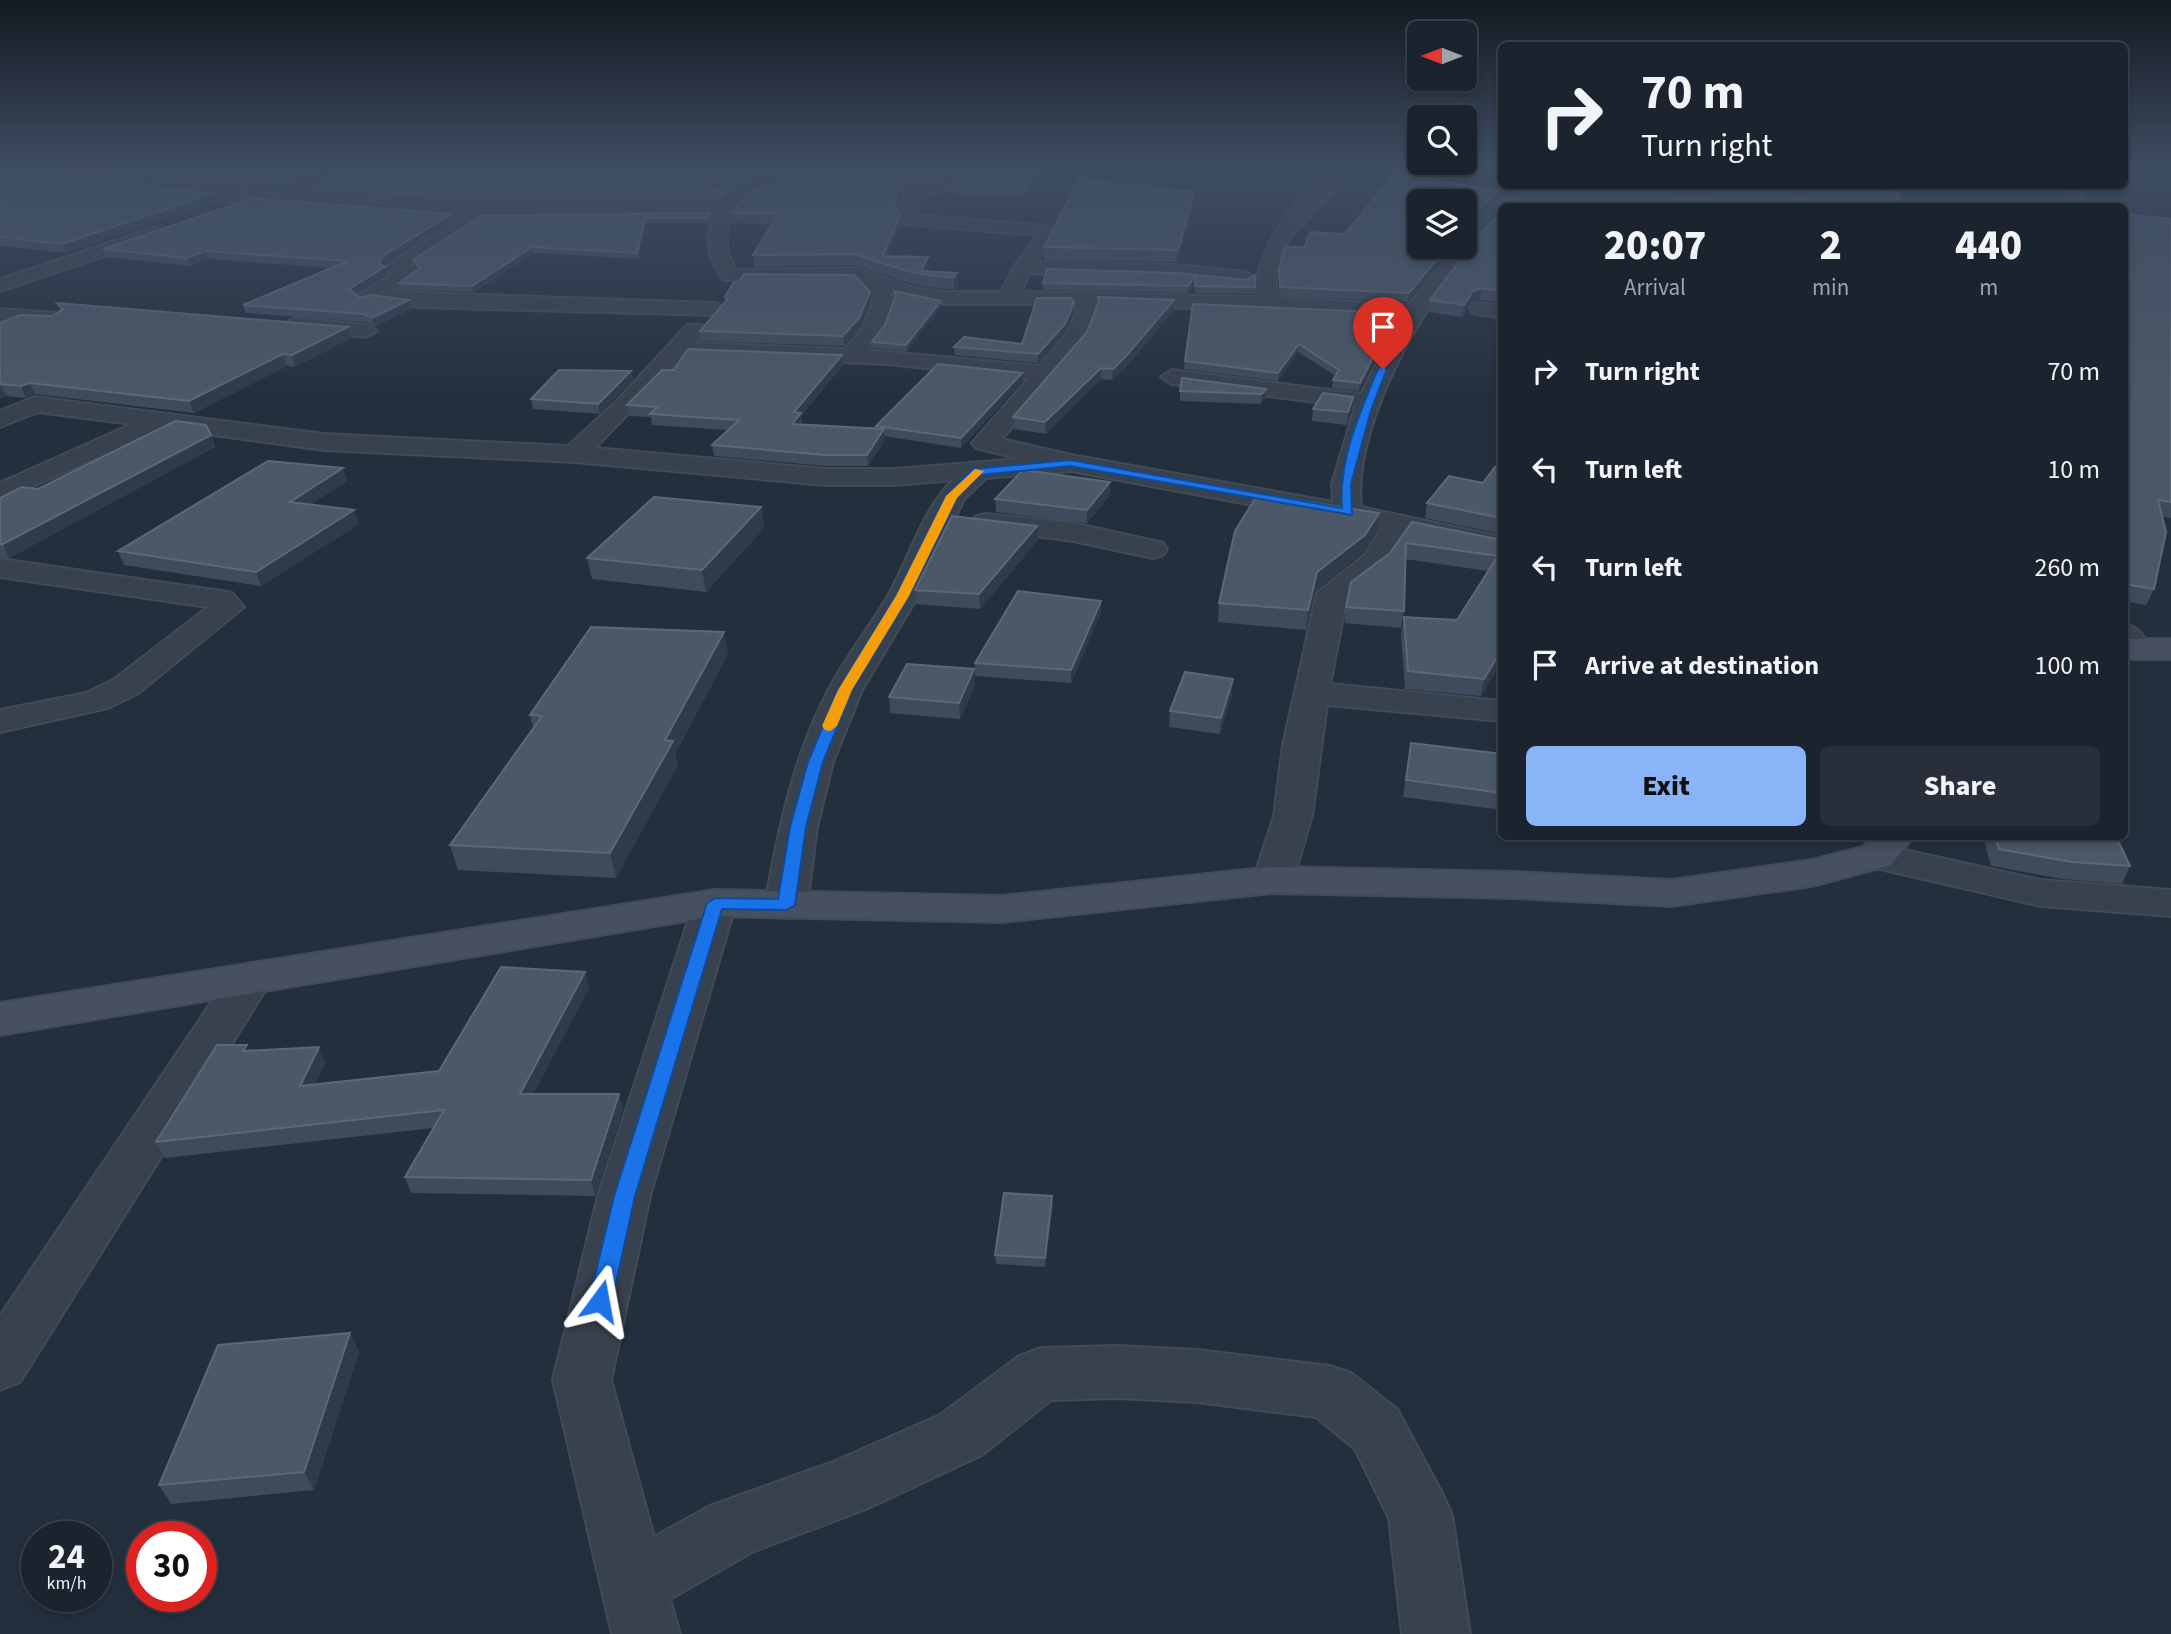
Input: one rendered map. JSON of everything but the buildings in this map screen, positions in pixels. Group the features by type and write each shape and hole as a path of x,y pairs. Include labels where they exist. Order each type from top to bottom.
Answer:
{"street":[{"path":"0,285 120,244"},
{"path":"314,325 410,273 394,270 413,254 432,244"},
{"path":"574,454 623,408 716,309 730,276 717,244"},
{"path":"1008,298 1023,267 1039,244"},
{"path":"1268,304 1264,290 1267,268 1281,244"},
{"path":"1348,513 1345,484 1369,402 1404,326 1456,259"},
{"path":"1023,267 1177,271 1200,276 1265,279"},
{"path":"730,276 854,274 907,292 942,298 1079,298 1414,312"},
{"path":"852,355 872,330 884,300 863,277"},
{"path":"369,295 419,301 716,309"},
{"path":"1079,298 1087,311 1077,336 985,443 1070,463 1348,513 1498,545"},
{"path":"1480,309 1498,311"},
{"path":"0,315 55,319"},
{"path":"280,323 366,331"},
{"path":"677,349 852,355 1045,374"},
{"path":"1172,377 1369,402"},
{"path":"0,420 35,404 324,442 574,454 827,477 977,472 1070,463"},
{"path":"0,493 161,420"},
{"path":"786,905 798,827 815,762 845,690 903,596 952,496 977,472"},
{"path":"942,518 1073,532 1153,549"},
{"path":"1273,880 1293,816 1301,745 1332,593 1376,561 1398,524"},
{"path":"0,568 221,600 228,607 125,687 96,701 0,722"},
{"path":"2128,644 2171,649"},
{"path":"1313,693 1498,710"},
{"path":"0,1019 715,903 1001,909 1273,880 1515,885 1672,893 1812,873 1886,846 2041,893 2171,903"},
{"path":"715,903 624,1196 582,1380 640,1609 733,1528 844,1488 961,1435 1040,1374 1117,1372 1197,1376 1330,1392 1376,1429 1420,1515 1436,1634"},
{"path":"0,1364 251,978"}],"slow traffic":[{"path":"830,726 845,690 903,596 952,496 979,471"}],"route":[{"path":"600,1301 624,1196 715,903 786,905 798,827 815,762 845,690 903,596 952,496 977,472 1070,463 1348,513 1345,484 1366,410 1383,369"}]}
